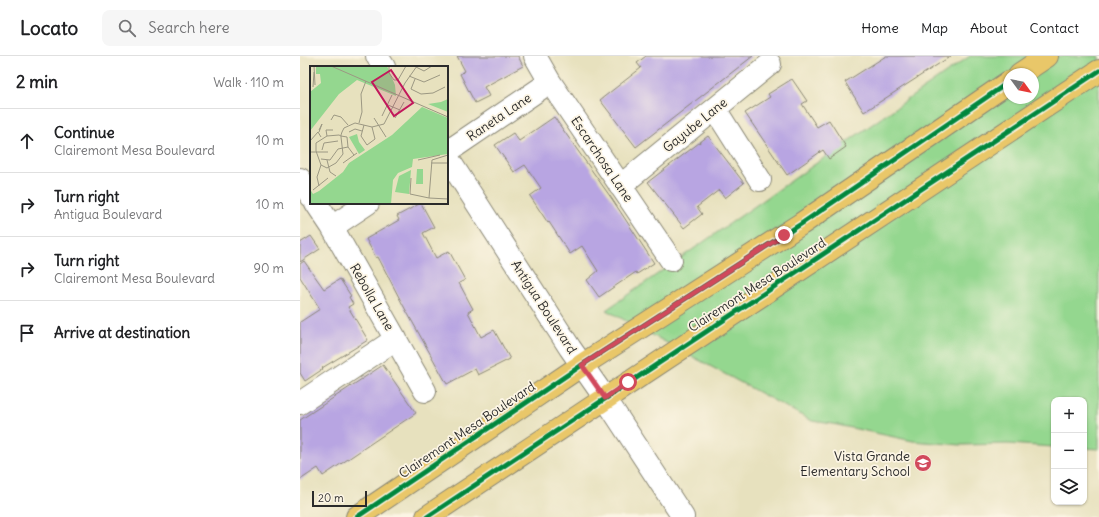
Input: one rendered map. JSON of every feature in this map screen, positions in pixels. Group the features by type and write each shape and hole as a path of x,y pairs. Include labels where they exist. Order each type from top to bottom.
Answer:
{"main road":[{"path":"1029,68 1047,56"},
{"name":"Clairemont Mesa Boulevard","path":"427,517 1099,70"},
{"name":"Clairemont Mesa Boulevard","path":"357,517 582,365 801,224 1003,86"}],"street":[{"path":"377,56 383,66"},
{"name":"Escarchosa Lane","path":"535,56 550,82 671,260"},
{"name":"Gayube Lane","path":"620,186 770,64"},
{"name":"Raneta Lane","path":"448,151 550,82"},
{"path":"715,108 760,180"},
{"name":"Antigua Boulevard","path":"448,159 683,517"},
{"path":"300,179 310,194"},
{"name":"Rebolla Lane","path":"317,204 332,227 425,391"},
{"path":"332,227 366,204"},
{"path":"300,403 396,339"}],"green space":[{"path":"970,56 1099,56 1099,449 1087,448 1087,397 1051,397 1051,447 1008,444 961,445 913,441 812,421 606,310"}],"building":[{"path":"457,56 518,56 523,66 484,87 489,96 475,103 460,74 465,71"},
{"path":"646,56 753,56 636,147 600,100 641,68 637,63"},
{"path":"886,56 951,56 864,112 845,82"},
{"path":"792,79 807,101 802,104 817,127 829,120 846,147 829,159 823,150 787,175 745,113 770,97 768,94"},
{"path":"554,117 612,199 654,263 637,274 636,272 599,297 587,280 598,271 582,246 570,254 530,196 541,188 525,165 514,172 495,145 513,133 519,141"},
{"path":"708,136 744,183 725,198 719,190 697,207 702,214 684,228 648,182"},
{"path":"422,204 434,227 423,233 436,258 449,251 465,280 459,283 473,309 468,312 481,337 494,330 510,359 478,375 475,369 447,384 378,257 376,258 366,239 399,220 397,216"},
{"path":"311,236 320,249 300,262 300,243"},
{"path":"304,261 324,289 340,279 351,296 349,297 353,304 348,307 368,340 322,368 323,369 305,381 300,373 300,322 320,309 300,277 300,264"},
{"path":"383,365 416,413 323,476 318,468 300,480 300,420"}],"cycle path":[{"path":"427,517 1099,71"},
{"path":"357,517 582,365 801,224 1003,86"}],"place":[{"name":"Vista Grande Elementary School","path":"923,463"}],"route":[{"path":"628,382 605,398 582,365 784,235"}]}
